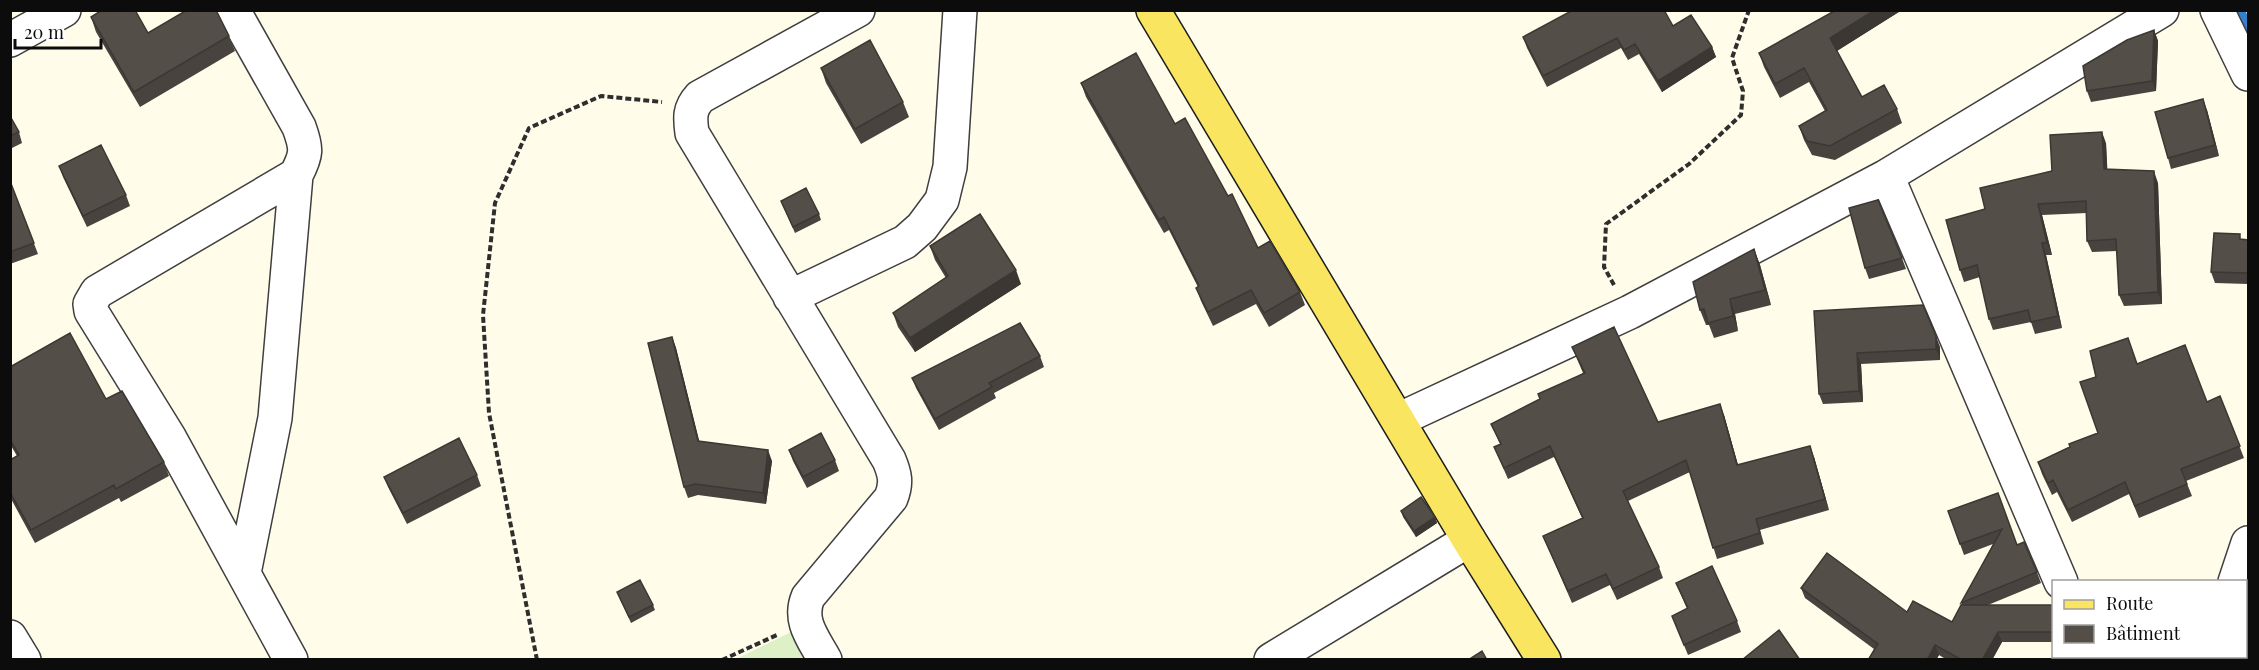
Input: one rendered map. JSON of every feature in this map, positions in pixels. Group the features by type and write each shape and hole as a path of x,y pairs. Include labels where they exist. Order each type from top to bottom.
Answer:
{"main road":[{"path":"1153,10 1469,540 1544,660"}],"street":[{"path":"10,40 64,10"},
{"path":"233,10 299,127 306,147 296,175 275,418 244,573"},
{"path":"825,660 804,623 803,614 808,597 891,498 896,487 896,475 692,134 690,117 692,106 700,97 858,10"},
{"path":"790,297 904,242 922,227 942,200 950,168 960,10"},
{"path":"1398,420 1630,312 1887,176 2162,10"},
{"path":"2217,10 2248,74"},
{"path":"291,660 169,437 91,311 90,304 97,292 296,175"},
{"path":"1887,176 2060,580"},
{"path":"1271,660 1469,540"},
{"path":"2236,580 2248,543"},
{"path":"10,637 24,660"}],"path":[{"path":"1630,312 1604,267 1606,224 1689,164 1741,115 1743,91 1732,58 1749,10"},
{"path":"537,660 489,413 483,315 495,203 529,128 601,96 692,106"},
{"path":"722,660 804,623"}],"green space":[{"path":"793,631 808,660 734,660"}],"building":[{"path":"102,10 135,10 148,33 187,10 216,10 229,36 134,92 91,17"},
{"path":"1573,10 1664,10 1673,26 1691,15 1712,47 1658,81 1635,44 1624,50 1617,38 1543,76 1523,37"},
{"path":"1836,10 1875,10 1830,38 1862,97 1884,85 1897,109 1830,146 1807,141 1799,126 1827,110 1804,68 1775,84 1759,53"},
{"path":"2154,30 2152,81 2087,91 2083,66 2127,40"},
{"path":"870,40 903,102 855,129 821,68"},
{"path":"1136,53 1175,124 1185,118 1228,196 1232,194 1258,248 1270,241 1300,292 1264,313 1251,290 1208,312 1196,288 1199,286 1164,217 1159,220 1081,83"},
{"path":"2203,99 2215,145 2168,158 2155,112"},
{"path":"10,116 19,132 10,136"},
{"path":"2102,132 2104,169 2154,171 2158,292 2119,295 2116,239 2087,241 2086,201 2038,204 2047,243 2042,243 2058,316 2031,322 2028,310 1989,319 1977,265 1960,270 1946,220 1985,209 1980,188 2052,171 2050,135"},
{"path":"101,145 126,195 83,216 59,166"},
{"path":"10,181 34,243 10,252"},
{"path":"806,188 819,214 793,227 781,201"},
{"path":"1878,200 1902,258 1865,268 1849,208"},
{"path":"980,214 1016,270 910,338 893,313 948,276 930,246"},
{"path":"2214,233 2240,234 2240,239 2248,240 2248,273 2211,272"},
{"path":"1754,249 1765,290 1730,299 1733,316 1708,323 1704,309 1700,310 1693,282"},
{"path":"1923,305 1936,336 1936,349 1857,353 1859,391 1819,394 1814,311"},
{"path":"1020,323 1040,356 989,383 992,387 935,419 912,378"},
{"path":"1614,327 1658,422 1720,404 1737,465 1810,446 1825,499 1756,519 1760,533 1713,548 1686,460 1623,491 1659,567 1613,589 1606,574 1568,591 1543,536 1583,518 1550,446 1504,468 1494,447 1501,444 1491,424 1540,399 1538,394 1585,373 1572,347"},
{"path":"70,333 106,399 122,391 164,462 116,489 114,485 31,530 10,492 10,460 19,455 10,439 10,367"},
{"path":"672,337 698,441 768,450 763,493 695,484 684,487 648,343"},
{"path":"2128,338 2137,364 2185,345 2207,402 2220,396 2240,446 2181,469 2187,484 2135,506 2125,482 2068,510 2053,480 2048,483 2038,462 2070,447 2069,444 2098,433 2080,382 2096,377 2090,351"},
{"path":"821,433 835,460 803,477 789,450"},
{"path":"459,438 477,475 403,513 384,477"},
{"path":"1998,493 2017,545 2024,542 2037,572 1961,603 2002,529 1960,544 1948,511"},
{"path":"1421,497 1435,517 1414,531 1401,511"},
{"path":"1827,553 1907,612 1913,601 1952,622 1961,605 2052,605 2052,632 1998,632 1982,660 1962,660 1935,645 1927,660 1868,660 1878,644 1801,588"},
{"path":"1712,566 1737,621 1684,645 1672,616 1688,608 1676,583"},
{"path":"640,580 653,605 629,617 617,592"},
{"path":"1779,630 1800,660 1742,660"},
{"path":"1482,651 1487,660 1468,660"}],"waterway":[{"path":"2241,10 2248,28"}]}
